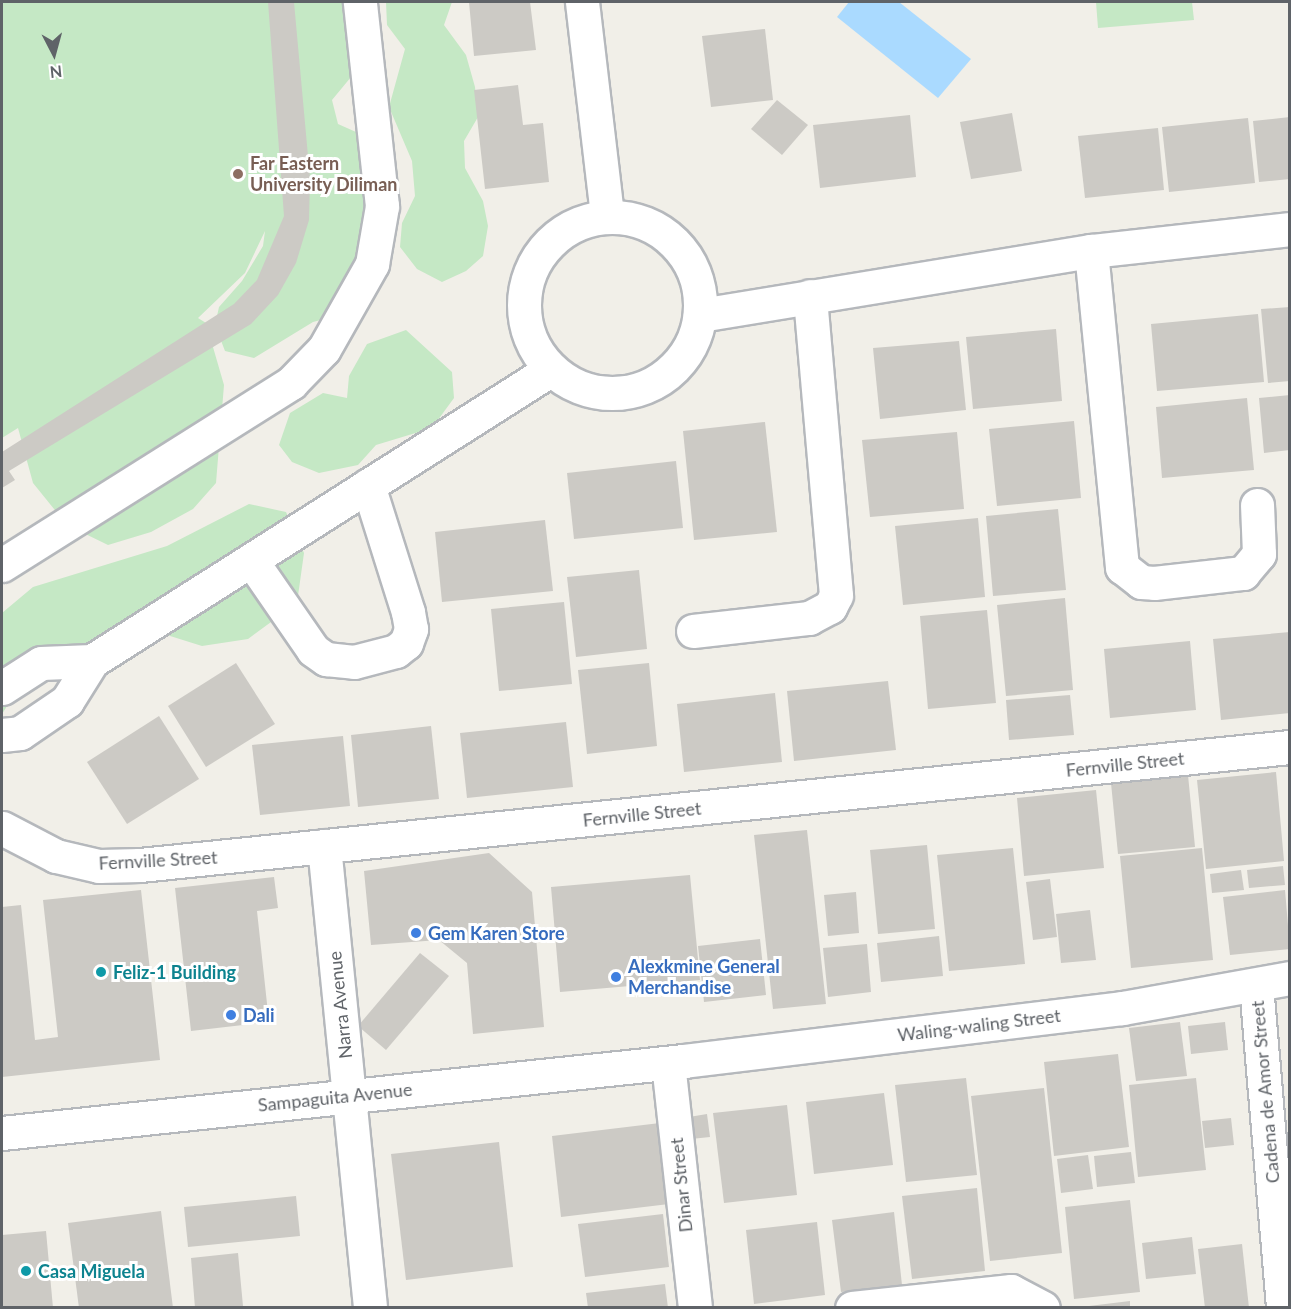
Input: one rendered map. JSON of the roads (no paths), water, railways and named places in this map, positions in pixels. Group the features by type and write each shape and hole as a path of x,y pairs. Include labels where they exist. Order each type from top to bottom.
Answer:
{"street":[{"path":"2,566 291,383 324,349 372,264 382,206 360,2"},
{"path":"582,2 607,216"},
{"path":"607,216 645,222 677,244 697,277 700,315 688,352 660,380 623,393 584,390 550,369 528,335 523,294 537,256 567,228 607,216"},
{"path":"700,315 1091,250 1290,228"},
{"path":"1091,250 1122,567 1141,582 1154,583 1243,573 1259,554 1257,505"},
{"path":"693,631 809,618 830,607 836,595 810,296"},
{"path":"2,735 20,732 67,701 92,661 550,369"},
{"path":"251,560 314,650 326,659 354,662 396,651 411,629 408,612 368,485"},
{"path":"2,688 41,663 92,661"},
{"name":"Fernville Street","path":"2,828 56,856 99,866 324,846 1290,747"},
{"name":"Narra Avenue","path":"324,846 370,1308"},
{"name":"Waling-waling Street","path":"668,1063 1122,1008 1290,978"},
{"name":"Cadena de Amor Street","path":"1256,985 1282,1308"},
{"name":"Sampaguita Avenue","path":"2,1133 668,1063"},
{"name":"Dinar Street","path":"668,1063 695,1308"},
{"path":"852,1308 1011,1292 1043,1308"}],"water":[{"path":"849,2 899,2 971,59 938,98 837,17"}],"place":[{"name":"Far Eastern University Diliman","path":"238,174"},
{"name":"Gem Karen Store","path":"416,933"},
{"name":"Feliz-1 Building","path":"101,972"},
{"name":"Alexkmine General Merchandise","path":"616,977"},
{"name":"Dali","path":"231,1015"},
{"name":"Casa Miguela","path":"26,1271"}]}
